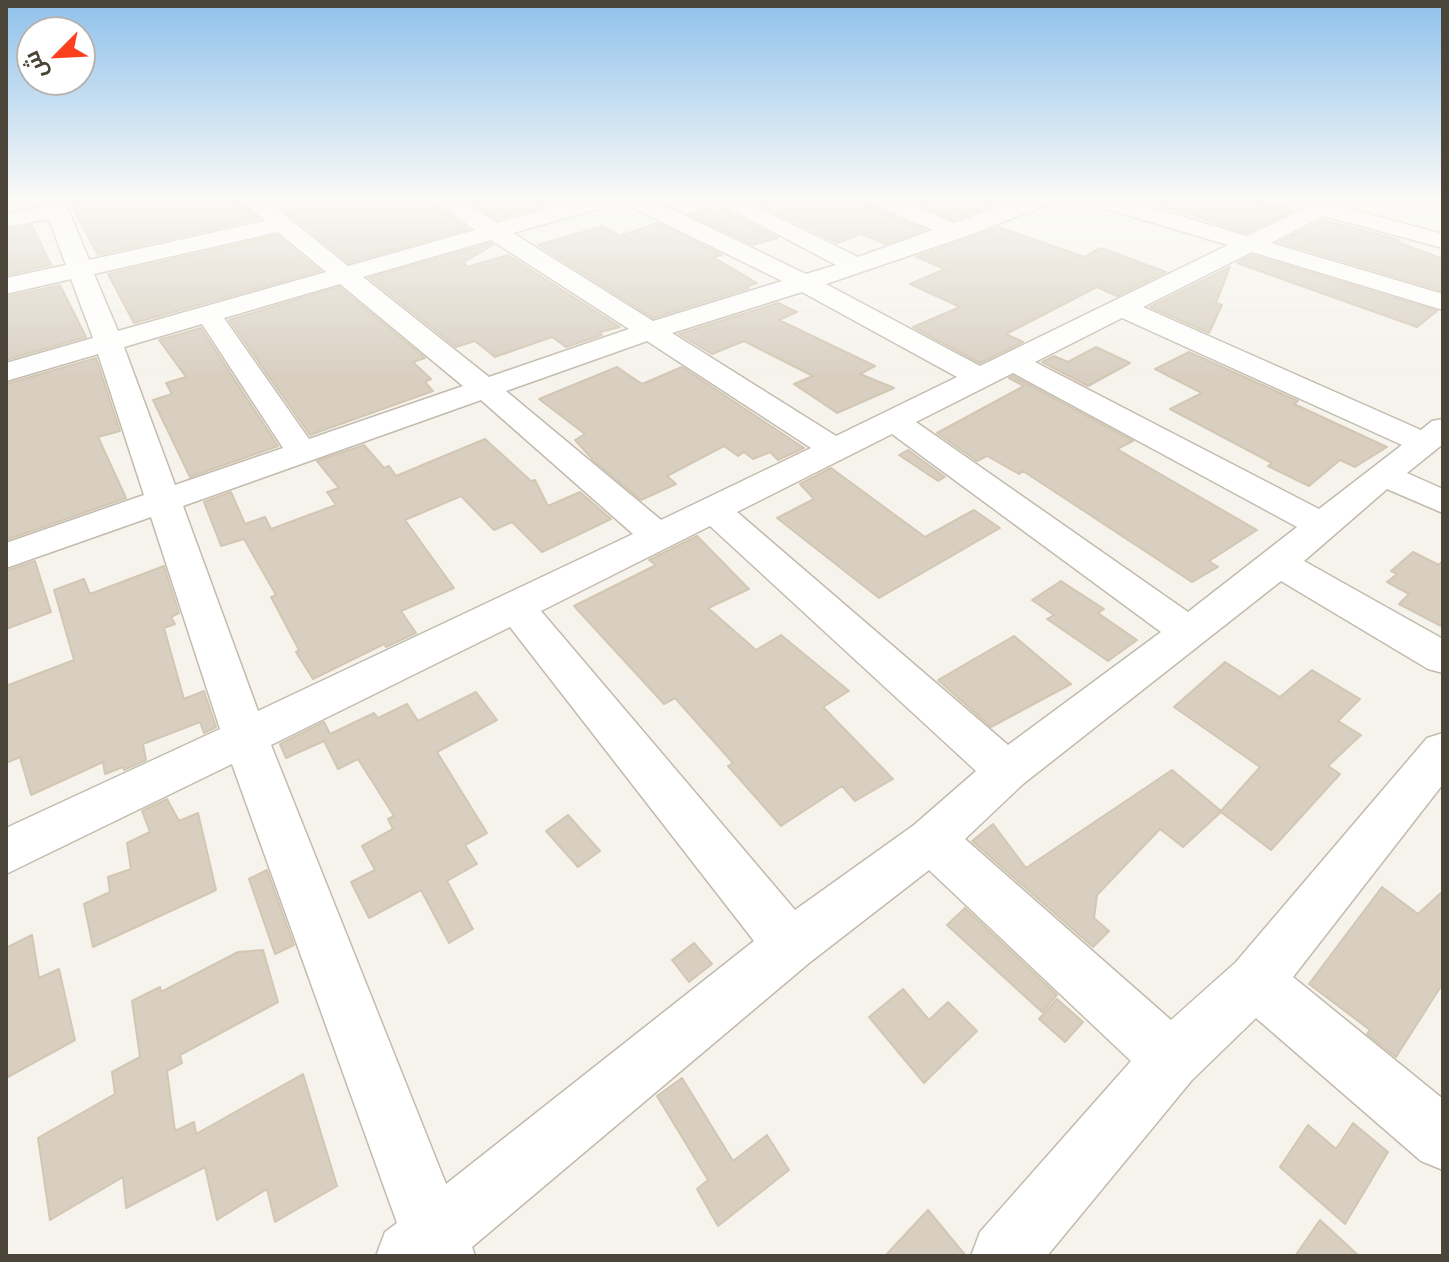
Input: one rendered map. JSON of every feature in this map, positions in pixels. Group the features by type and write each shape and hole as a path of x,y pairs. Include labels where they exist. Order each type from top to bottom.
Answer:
{"street":[{"path":"74,258 109,344 428,1249 790,945 931,840 1007,771 1279,563 1321,525 1434,435 1120,307"},
{"path":"6,286 136,258"},
{"path":"325,258 658,536"},
{"path":"6,372 404,258"},
{"path":"534,258 836,450"},
{"path":"754,258 1321,525"},
{"path":"841,258 857,266"},
{"path":"6,556 647,332 881,258"},
{"path":"6,852 516,607 1217,258"},
{"path":"1296,258 1443,302"},
{"path":"209,315 303,453"},
{"path":"895,421 1189,632"},
{"path":"1383,475 1443,502"},
{"path":"713,510 1007,771"},
{"path":"1279,563 1443,658"},
{"path":"516,607 790,945"},
{"path":"1004,1256 1171,1059 1255,981 1443,751"},
{"path":"931,840 1171,1059"},
{"path":"1255,981 1443,1139"}],"building":[{"path":"6,258 48,258 51,265 6,275"},
{"path":"178,258 304,258 320,271 134,323 108,274"},
{"path":"343,258 367,258 349,263"},
{"path":"439,258 471,258 464,262 467,267 498,258 513,258 620,327 566,347 552,337 495,357 475,341 456,347 369,278"},
{"path":"558,258 715,258 757,283 653,318"},
{"path":"918,258 1128,258 1166,272 1117,296 1097,287 1006,334 1023,342 980,363 913,327 960,307 910,284 945,269"},
{"path":"1247,258 1262,258 1437,311 1417,327 1237,263"},
{"path":"1332,258 1440,258 1443,259 1443,291"},
{"path":"1230,267 1216,303 1222,305 1209,333 1150,307"},
{"path":"60,285 86,337 6,360 6,297"},
{"path":"339,287 425,358 413,362 431,379 425,382 433,391 310,435 229,320"},
{"path":"778,303 797,312 779,320 875,366 860,374 894,388 837,413 794,384 813,376 744,341 712,354 679,334"},
{"path":"201,328 278,446 190,477 153,400 172,394 166,383 186,377 159,340"},
{"path":"1096,347 1130,363 1088,386 1042,362 1054,356 1068,362"},
{"path":"1189,352 1298,401 1294,404 1387,447 1355,467 1340,460 1309,486 1170,409 1202,393 1155,369"},
{"path":"96,358 120,431 98,437 126,498 6,540 6,384"},
{"path":"617,367 642,384 682,367 804,448 778,460 770,452 753,459 744,452 738,456 724,446 667,476 676,484 641,500 594,461 575,440 585,434 539,399"},
{"path":"1013,376 1133,441 1117,449 1257,530 1209,561 1218,567 1192,582 1023,471 1019,474 987,456 977,461 937,433 1024,386 1009,378"},
{"path":"485,439 531,481 535,480 548,506 580,492 611,519 542,552 512,522 494,530 461,496 405,520 454,588 401,611 416,633 386,647 384,644 313,679 296,652 299,650 271,597 276,595 244,539 221,546 204,502 231,492 245,524 265,517 271,529 336,505 327,492 339,488 317,461 364,445 384,468 389,466 396,476"},
{"path":"908,450 945,477 938,481 899,455"},
{"path":"831,468 925,537 974,510 1000,528 879,598 777,518 814,499 800,484"},
{"path":"697,536 749,589 708,608 756,650 781,635 849,691 823,707 893,779 855,801 842,786 781,826 728,766 733,763 675,698 664,704 574,606 656,565 649,560"},
{"path":"1413,552 1439,565 1443,560 1443,627 1399,604 1409,594 1387,582 1397,574 1391,571"},
{"path":"35,561 51,612 6,629 6,571"},
{"path":"164,566 179,613 171,617 175,624 164,628 184,699 204,691 216,727 204,733 200,722 143,744 146,760 124,770 123,767 105,774 103,762 31,795 20,757 6,763 6,686 74,660 54,590 84,579 90,594"},
{"path":"1061,581 1104,609 1098,613 1137,640 1108,661 1047,619 1054,615 1032,600"},
{"path":"1014,636 1071,684 991,727 938,680"},
{"path":"1225,662 1280,697 1312,670 1360,699 1338,721 1361,735 1328,766 1340,774 1271,850 1221,812 1183,847 1160,829 1097,895 1094,918 1109,931 1093,947 972,841 993,824 1026,868 1172,770 1221,811 1260,767 1174,707"},
{"path":"476,692 497,720 437,752 487,833 465,845 477,864 447,881 473,929 449,943 421,890 369,918 351,882 375,870 362,846 393,829 388,819 394,816 358,759 338,769 324,741 286,758 280,744 324,722 330,734 374,713 378,718 407,704 418,721"},
{"path":"167,799 179,821 198,813 216,890 93,947 84,904 110,892 108,877 131,869 127,843 150,832 142,811"},
{"path":"568,815 600,851 578,867 546,831"},
{"path":"267,870 294,945 275,954 249,879"},
{"path":"1382,887 1418,914 1443,891 1443,983 1396,1057 1367,1034 1370,1030 1309,984"},
{"path":"965,908 1057,995 1042,1012 947,925"},
{"path":"32,935 39,978 59,969 75,1040 6,1078 6,948"},
{"path":"694,943 712,964 689,982 672,960"},
{"path":"263,950 278,1002 180,1055 182,1063 167,1071 175,1131 194,1122 196,1134 303,1074 337,1186 275,1222 267,1189 217,1220 205,1167 126,1208 123,1177 50,1220 38,1138 115,1094 112,1072 140,1057 132,1001 160,987 161,992 238,952"},
{"path":"903,989 929,1020 948,1002 977,1031 924,1083 869,1017"},
{"path":"1057,999 1083,1022 1065,1042 1039,1019"},
{"path":"682,1078 733,1161 767,1135 789,1170 718,1226 697,1189 708,1180 657,1096"},
{"path":"1353,1123 1388,1152 1345,1224 1280,1167 1308,1125 1336,1149"},
{"path":"928,1210 966,1256 885,1256"},
{"path":"1320,1220 1359,1256 1295,1256"}]}
